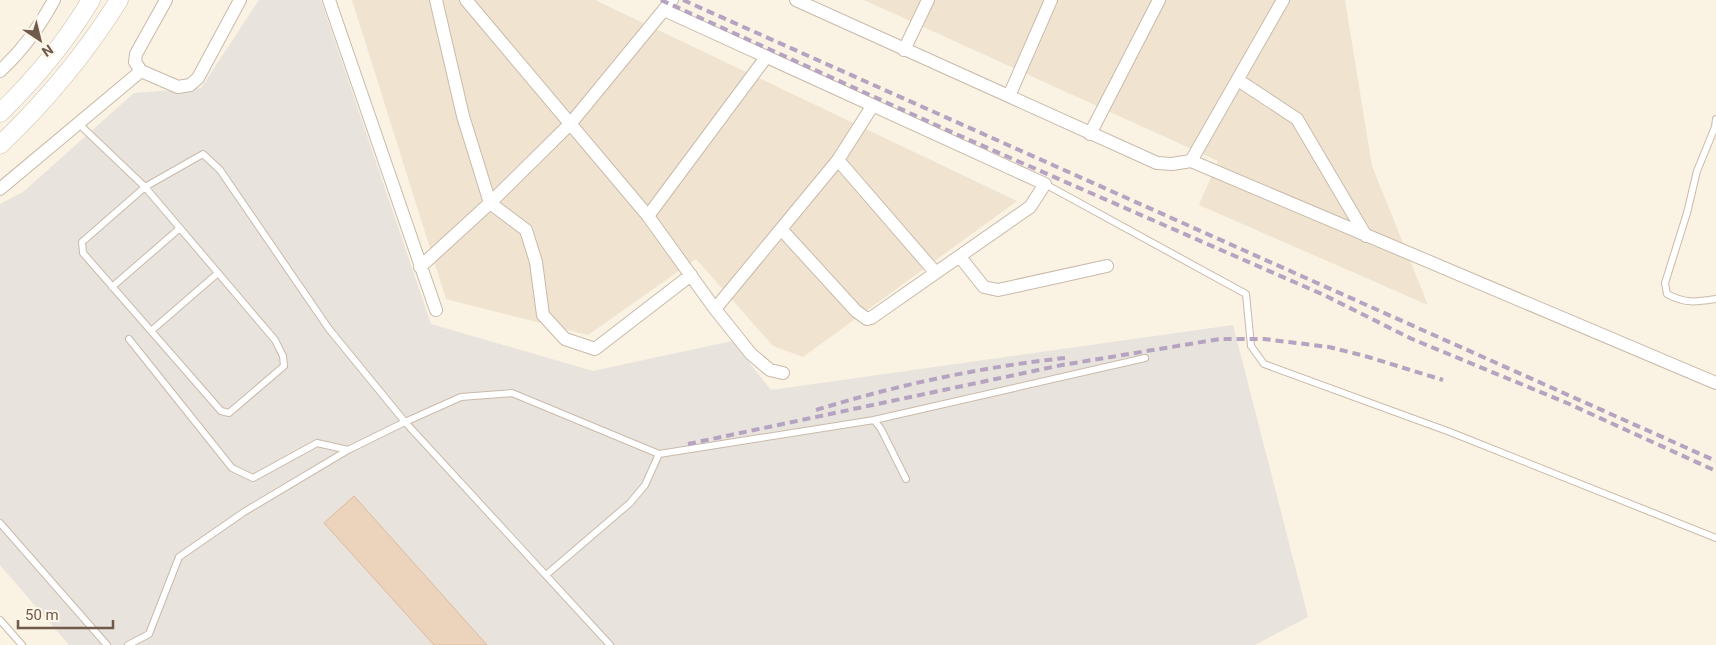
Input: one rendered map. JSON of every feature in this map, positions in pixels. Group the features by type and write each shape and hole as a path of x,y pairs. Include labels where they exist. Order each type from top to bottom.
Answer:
{"main road":[{"path":"0,113 45,65 65,40 91,0"},
{"path":"0,145 64,76 119,0"}],"street":[{"path":"0,72 12,60 54,0"},
{"path":"166,0 136,54 135,62 141,71 178,87 190,85 198,78 240,0"},
{"path":"329,0 436,310"},
{"path":"436,0 463,116 490,202 526,230 536,262 543,315 565,339 596,350 691,276"},
{"path":"466,0 648,216 715,309 751,354 770,370 784,373"},
{"path":"796,0 1157,163 1172,164 1191,161 1716,384"},
{"path":"904,50 928,0"},
{"path":"1008,96 1051,0"},
{"path":"1090,134 1158,0"},
{"path":"1191,161 1283,0"},
{"path":"420,267 571,123 668,5 767,56 1045,184 1030,207 871,318 864,318 781,229"},
{"path":"648,216 767,56"},
{"path":"0,189 141,71"},
{"path":"1238,80 1298,119 1366,236"},
{"path":"715,309 838,160 873,105"},
{"path":"838,160 935,272"},
{"path":"960,257 984,288 998,290 1107,266"}],"lane":[{"path":"79,124 145,187 275,340 283,356 284,366 228,413 221,411 83,253 82,242 145,187 202,154 220,170 329,329 405,422 610,645"},
{"path":"1716,125 1698,171 1665,283 1667,294 1678,300 1690,302 1716,299"},
{"path":"1045,184 1246,294 1251,346 1264,364 1450,432 1716,538"},
{"path":"112,287 180,228"},
{"path":"151,331 218,273"},
{"path":"130,339 232,468 253,478 317,443 348,450"},
{"path":"128,645 149,634 179,557 244,512 348,450 461,397 512,392 659,454 874,420 1146,358"},
{"path":"874,420 881,429 906,479"},
{"path":"546,575 630,503 644,485 659,454"},
{"path":"0,523 107,645"},
{"path":"0,620 22,645"}],"shaded area":[{"path":"259,0 321,0 431,324 593,371 732,341 771,390 1233,325 1308,617 1255,645 69,645 0,565 0,204 23,192 134,93 201,88"},
{"path":"352,0 595,0 1017,201 803,357 773,346 696,259 588,335 446,299"},
{"path":"864,0 1345,0 1372,166 1428,305 1199,205 1218,161"}],"building":[{"path":"354,496 487,645 434,645 324,523"}],"railway":[{"path":"661,0 958,135 1324,295 1412,339 1567,403 1716,471"},
{"path":"683,0 1716,461"},
{"path":"688,444 1062,365 1220,339 1264,339 1329,347 1443,380"},
{"path":"816,410 939,378 1002,366 1065,358"}]}
